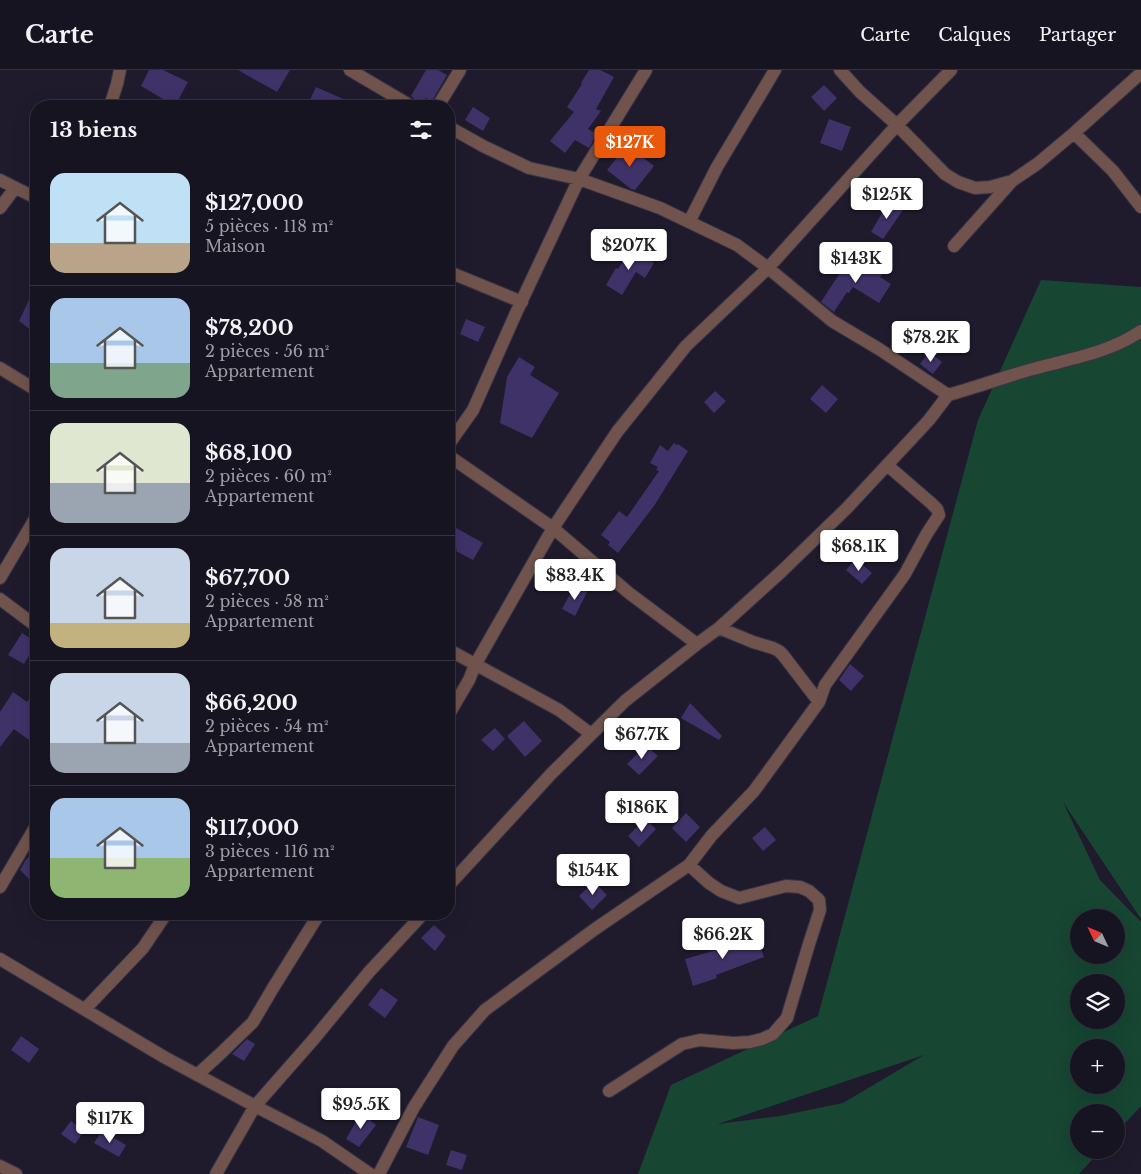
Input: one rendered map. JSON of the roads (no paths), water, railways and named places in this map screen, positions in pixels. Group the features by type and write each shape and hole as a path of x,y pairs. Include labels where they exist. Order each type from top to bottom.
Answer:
{"street":[{"path":"115,100 120,70"},
{"path":"350,70 401,100"},
{"path":"442,100 460,70"},
{"path":"455,436 473,410 579,179 646,70"},
{"path":"689,222 717,168 775,70"},
{"path":"840,70 860,92 897,125 945,174 958,182 975,188 990,187 1012,181"},
{"path":"455,704 553,528 617,432 686,346 768,268 897,125 951,70"},
{"path":"954,246 1012,181 1037,164 1141,73"},
{"path":"455,130 529,168 579,179 660,208 737,245 832,321 879,349 948,395"},
{"path":"1074,133 1113,171 1141,207"},
{"path":"0,180 30,195"},
{"path":"0,208 15,188"},
{"path":"455,274 522,302"},
{"path":"455,878 551,774 625,701 719,628 846,509 929,420 948,395 1098,351 1141,331"},
{"path":"0,368 30,386"},
{"path":"455,460 553,528 636,598 697,644"},
{"path":"379,1174 414,1107 453,1046 485,1010 595,929 689,865 712,835 754,791 820,702 825,685 905,574 938,515 937,509 932,503 888,465"},
{"path":"0,578 30,527"},
{"path":"0,599 30,622"},
{"path":"719,628 779,651 820,702"},
{"path":"455,653 559,710 592,734"},
{"path":"0,887 30,836"},
{"path":"609,1091 682,1044 700,1040 733,1043 750,1042 772,1034 787,1018 820,910 819,900 809,891 800,887 786,886 739,898 721,891 689,865"},
{"path":"85,1010 143,948 162,920"},
{"path":"197,1075 220,1056 254,1022 315,920"},
{"path":"216,1174 254,1106 313,1040 369,972 417,920"},
{"path":"0,959 164,1057 322,1142 370,1174"},
{"path":"0,1166 16,1174"}]}
